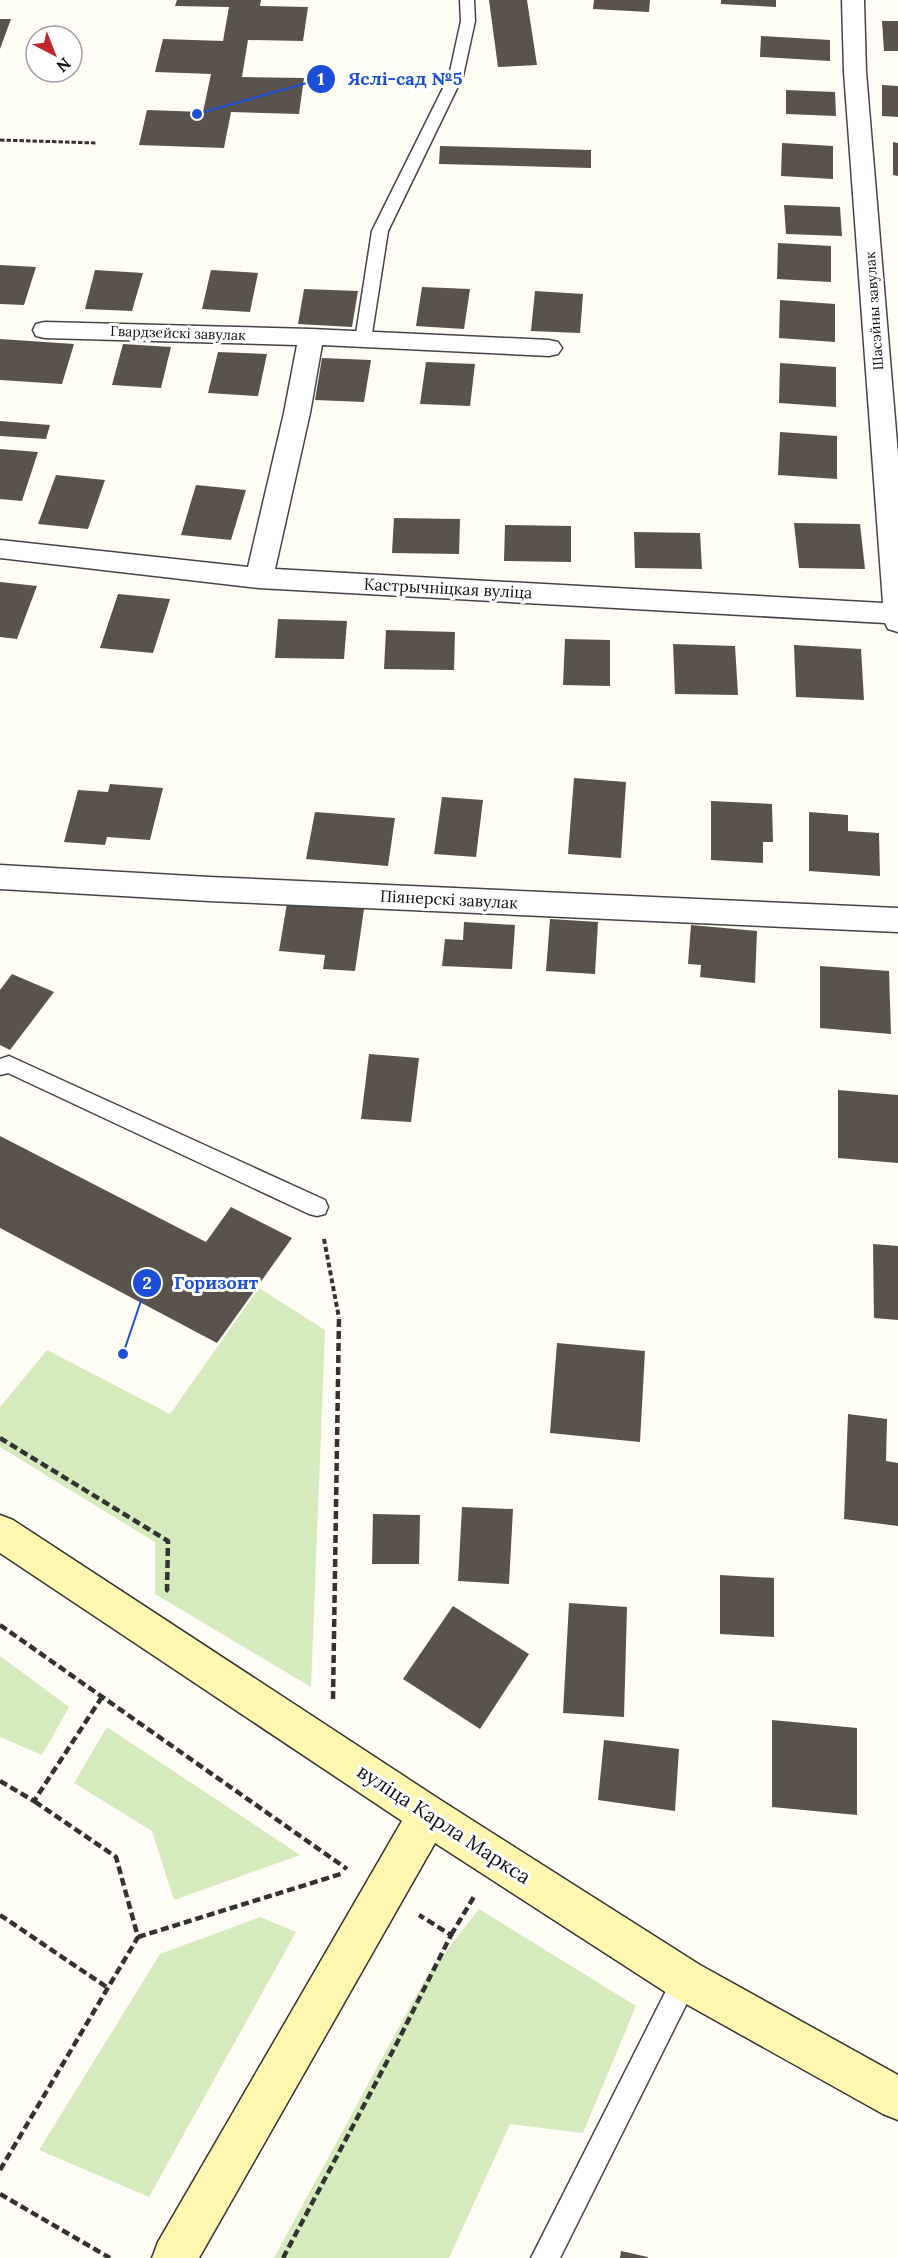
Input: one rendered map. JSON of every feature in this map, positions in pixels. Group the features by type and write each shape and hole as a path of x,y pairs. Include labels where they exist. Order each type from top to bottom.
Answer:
{"street":[{"name":"Шасэйны завулак","path":"853,0 855,72 898,616"},
{"name":"Гвардзейскі завулак","path":"45,330 311,337 549,348"},
{"path":"259,578 297,412 311,337"},
{"name":"Кастрычніцкая вуліца","path":"0,549 259,578 898,616"},
{"name":"Піянерскі завулак","path":"0,877 898,920"},
{"name":"вуліца Карла Маркса","path":"0,1532 428,1815 685,1980 898,2099"},
{"path":"174,2258 359,1881 428,1815"}],"lane":[{"path":"363,340 380,231 456,76 468,21 467,0"},
{"path":"0,1067 9,1064 317,1207"},
{"path":"545,2258 685,1980"}],"path":[{"path":"0,140 96,143"},
{"path":"317,1207 339,1310 333,1699"},
{"path":"0,1438 168,1541 167,1590 177,1596"},
{"path":"0,1625 359,1881 451,1935 399,2039 283,2258"},
{"path":"323,1692 343,1705"},
{"path":"34,1802 102,1697"},
{"path":"0,1781 116,1857 138,1937"},
{"path":"0,2170 138,1937 359,1881"},
{"path":"0,1915 108,1988"},
{"path":"0,2194 110,2258"}],"green space":[{"path":"259,1288 325,1330 311,1687 155,1594 155,1542 0,1447 0,1407 47,1350 170,1414"},
{"path":"0,1656 69,1707 42,1755 0,1737"},
{"path":"107,1727 300,1855 174,1900 152,1831 74,1783"},
{"path":"479,1909 636,2006 583,2133 510,2124 449,2258 274,2258 426,1977"},
{"path":"260,1917 296,1932 149,2197 39,2150 160,1954"}],"building":[{"path":"177,0 261,0 260,6 308,7 303,41 248,40 242,77 304,78 299,114 231,112 224,148 139,145 147,110 203,112 211,74 155,72 163,39 223,41 229,7 175,6"},
{"path":"489,0 527,0 537,65 498,67"},
{"path":"594,0 650,0 649,12 593,9"},
{"path":"721,0 776,0 776,7 721,4"},
{"path":"0,19 11,19 0,49"},
{"path":"882,21 898,21 898,51 884,51"},
{"path":"761,36 830,40 830,61 760,57"},
{"path":"882,85 898,86 898,117 882,116"},
{"path":"786,90 835,92 836,116 786,114"},
{"path":"893,142 898,143 898,176 893,175"},
{"path":"782,143 833,146 833,179 781,176"},
{"path":"440,146 591,150 591,168 439,164"},
{"path":"784,205 840,207 842,236 786,234"},
{"path":"778,243 831,246 831,282 777,279"},
{"path":"0,265 36,267 24,305 0,304"},
{"path":"95,270 143,273 132,311 85,309"},
{"path":"211,270 258,273 250,312 202,309"},
{"path":"422,287 470,289 464,329 416,326"},
{"path":"304,289 358,291 352,327 298,324"},
{"path":"535,291 583,294 580,333 531,331"},
{"path":"780,300 835,304 835,342 779,338"},
{"path":"0,339 74,344 62,384 0,380"},
{"path":"123,344 171,347 161,388 112,385"},
{"path":"218,352 267,354 258,396 208,393"},
{"path":"322,358 371,360 364,402 315,400"},
{"path":"426,362 475,364 470,406 420,404"},
{"path":"780,363 836,367 836,407 779,403"},
{"path":"0,421 50,425 46,439 0,436"},
{"path":"780,432 837,436 837,479 778,475"},
{"path":"0,449 38,452 22,501 0,499"},
{"path":"56,475 105,480 88,529 38,524"},
{"path":"196,485 246,490 231,540 181,535"},
{"path":"394,518 460,519 459,554 392,553"},
{"path":"794,523 860,524 865,569 799,568"},
{"path":"505,525 571,526 571,562 504,561"},
{"path":"634,532 700,533 702,569 635,568"},
{"path":"0,582 37,586 17,639 0,637"},
{"path":"118,594 170,599 153,653 100,648"},
{"path":"278,619 347,621 344,659 275,658"},
{"path":"386,630 455,632 454,670 384,669"},
{"path":"565,639 610,640 610,686 563,685"},
{"path":"673,644 735,646 738,695 675,694"},
{"path":"794,645 861,649 864,700 796,697"},
{"path":"574,778 626,782 621,858 568,854"},
{"path":"110,784 163,788 150,840 107,837 105,845 64,842 78,790 108,792"},
{"path":"442,797 483,800 476,857 434,854"},
{"path":"711,801 772,804 773,842 763,842 763,863 711,860"},
{"path":"315,812 395,818 388,866 306,859"},
{"path":"809,812 848,815 848,831 879,833 880,876 809,871"},
{"path":"287,903 364,909 355,971 323,969 325,955 279,951"},
{"path":"550,919 598,922 595,974 546,971"},
{"path":"464,922 515,925 512,969 442,966 445,939 463,940"},
{"path":"691,925 757,931 755,983 700,977 701,965 688,964"},
{"path":"820,966 889,971 891,1034 820,1028"},
{"path":"12,974 54,992 10,1050 0,1045 0,990"},
{"path":"369,1054 419,1058 411,1122 361,1119"},
{"path":"838,1090 898,1095 898,1163 838,1158"},
{"path":"0,1136 206,1242 231,1207 292,1238 217,1343 0,1228"},
{"path":"873,1244 898,1246 898,1320 874,1318"},
{"path":"557,1343 645,1351 640,1442 550,1433"},
{"path":"848,1414 887,1419 886,1461 898,1463 898,1526 844,1519"},
{"path":"462,1507 513,1509 509,1584 458,1581"},
{"path":"373,1514 420,1515 419,1564 372,1564"},
{"path":"720,1575 774,1578 774,1637 720,1634"},
{"path":"569,1603 627,1607 624,1717 563,1713"},
{"path":"453,1606 529,1654 480,1729 403,1679"},
{"path":"772,1720 857,1728 857,1815 772,1807"},
{"path":"604,1740 679,1749 675,1811 598,1800"},
{"path":"621,2251 648,2257 648,2258 620,2258"}],"place":[{"name":"Яслі-сад №5","path":"197,114"},
{"name":"Горизонт","path":"123,1354"}]}
